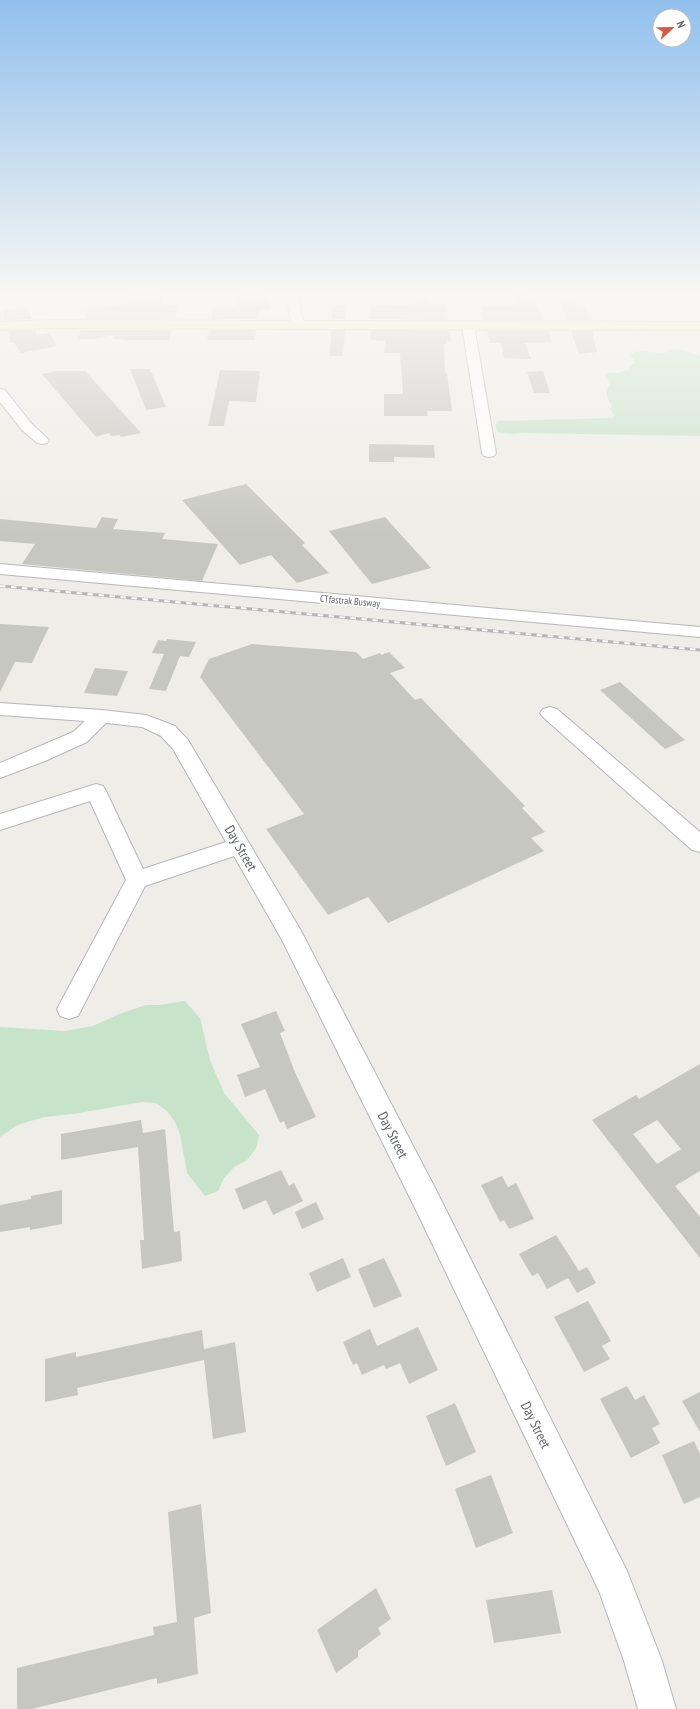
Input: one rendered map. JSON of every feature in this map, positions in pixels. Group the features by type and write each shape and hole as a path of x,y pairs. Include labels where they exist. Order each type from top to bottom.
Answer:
{"street":[{"path":"476,374 489,453"},
{"path":"0,393 26,426 42,440"},
{"name":"CTfastrak Busway","path":"0,569 700,632"},
{"name":"Day Street","path":"0,709 102,716 146,721 168,731 181,745 292,936 424,1196 614,1584 643,1661 658,1709"},
{"path":"550,713 700,844"},
{"path":"0,771 80,737 102,716"},
{"path":"0,822 96,791 137,880"},
{"path":"69,1009 137,880 240,846"}],"green space":[{"path":"605,374 700,374 700,436 512,434 497,432 495,424 498,421 615,417 610,409 612,406 607,393 610,385"},
{"path":"185,1001 200,1018 210,1060 224,1093 259,1135 256,1148 247,1160 234,1167 224,1178 218,1191 205,1196 187,1173 180,1134 175,1122 167,1111 156,1103 142,1102 73,1114 44,1117 17,1125 0,1137 0,1027 65,1031 93,1026 119,1014 146,1005 159,1005"}],"building":[{"path":"42,374 87,374 141,433 122,437 119,435 111,436 109,433 96,437"},
{"path":"132,374 152,374 166,407 146,410"},
{"path":"219,374 260,374 256,402 229,401 224,426 208,426"},
{"path":"402,374 447,374 452,411 427,411 428,416 384,416 384,394 403,394"},
{"path":"528,374 544,374 550,393 534,393"},
{"path":"369,444 434,445 435,458 394,457 394,462 369,462"},
{"path":"246,484 305,543 302,545 329,573 297,583 271,555 240,565 182,500"},
{"path":"102,517 118,519 113,529 165,533 162,539 218,544 202,581 22,564 35,544 0,541 0,519 96,528"},
{"path":"385,517 431,568 372,584 329,531"},
{"path":"0,624 49,627 32,663 15,662 0,692"},
{"path":"167,639 196,642 189,657 180,656 166,691 149,689 164,654 152,653 158,640 166,641"},
{"path":"252,644 356,652 363,659 380,653 381,655 389,652 405,668 390,673 415,700 421,698 525,806 522,808 545,832 531,838 544,851 388,923 368,897 328,915 266,829 304,814 200,677 209,659"},
{"path":"95,668 128,671 117,696 84,693"},
{"path":"620,682 685,740 665,749 600,690"},
{"path":"276,1011 285,1031 280,1033 294,1070 316,1117 287,1129 284,1121 280,1123 265,1089 245,1097 237,1075 260,1067 241,1024"},
{"path":"700,1064 700,1171 675,1186 700,1217 700,1258 592,1120 636,1095 639,1099","holes":["657,1120 681,1149 657,1164 633,1134"]},
{"path":"141,1120 143,1133 165,1129 174,1232 180,1231 182,1261 142,1269 140,1240 144,1240 138,1147 61,1160 61,1134"},
{"path":"281,1170 289,1186 294,1183 303,1201 273,1215 266,1200 243,1210 235,1189"},
{"path":"502,1176 508,1187 516,1183 534,1219 509,1229 504,1220 500,1222 481,1185"},
{"path":"62,1190 62,1224 30,1230 30,1227 0,1232 0,1205 31,1199 31,1196"},
{"path":"316,1202 324,1219 302,1229 295,1212"},
{"path":"556,1235 579,1271 587,1267 596,1283 577,1293 568,1278 547,1289 538,1273 532,1276 519,1254"},
{"path":"343,1258 351,1277 317,1292 309,1273"},
{"path":"384,1258 402,1296 374,1308 358,1269"},
{"path":"588,1301 611,1341 602,1346 610,1359 584,1372 554,1317"},
{"path":"418,1327 438,1370 409,1384 400,1363 386,1369 384,1365 362,1375 357,1363 353,1365 343,1342 370,1329 377,1346"},
{"path":"202,1330 204,1349 235,1342 246,1432 213,1439 204,1360 77,1388 78,1395 45,1402 45,1359 76,1352 76,1357"},
{"path":"627,1386 635,1400 644,1395 660,1424 652,1428 660,1443 631,1458 600,1399"},
{"path":"700,1392 700,1432 682,1401"},
{"path":"455,1403 476,1452 446,1466 426,1416"},
{"path":"694,1441 700,1454 700,1497 684,1504 662,1455"},
{"path":"491,1475 513,1533 476,1548 455,1489"},
{"path":"201,1504 211,1613 194,1618 198,1674 157,1684 157,1678 32,1709 17,1709 17,1668 154,1635 153,1627 177,1622 168,1512"},
{"path":"376,1588 391,1619 378,1628 381,1634 358,1651 358,1657 336,1673 317,1630"},
{"path":"552,1590 561,1633 494,1643 486,1600"}],"railway":[{"path":"0,586 700,650"}]}
